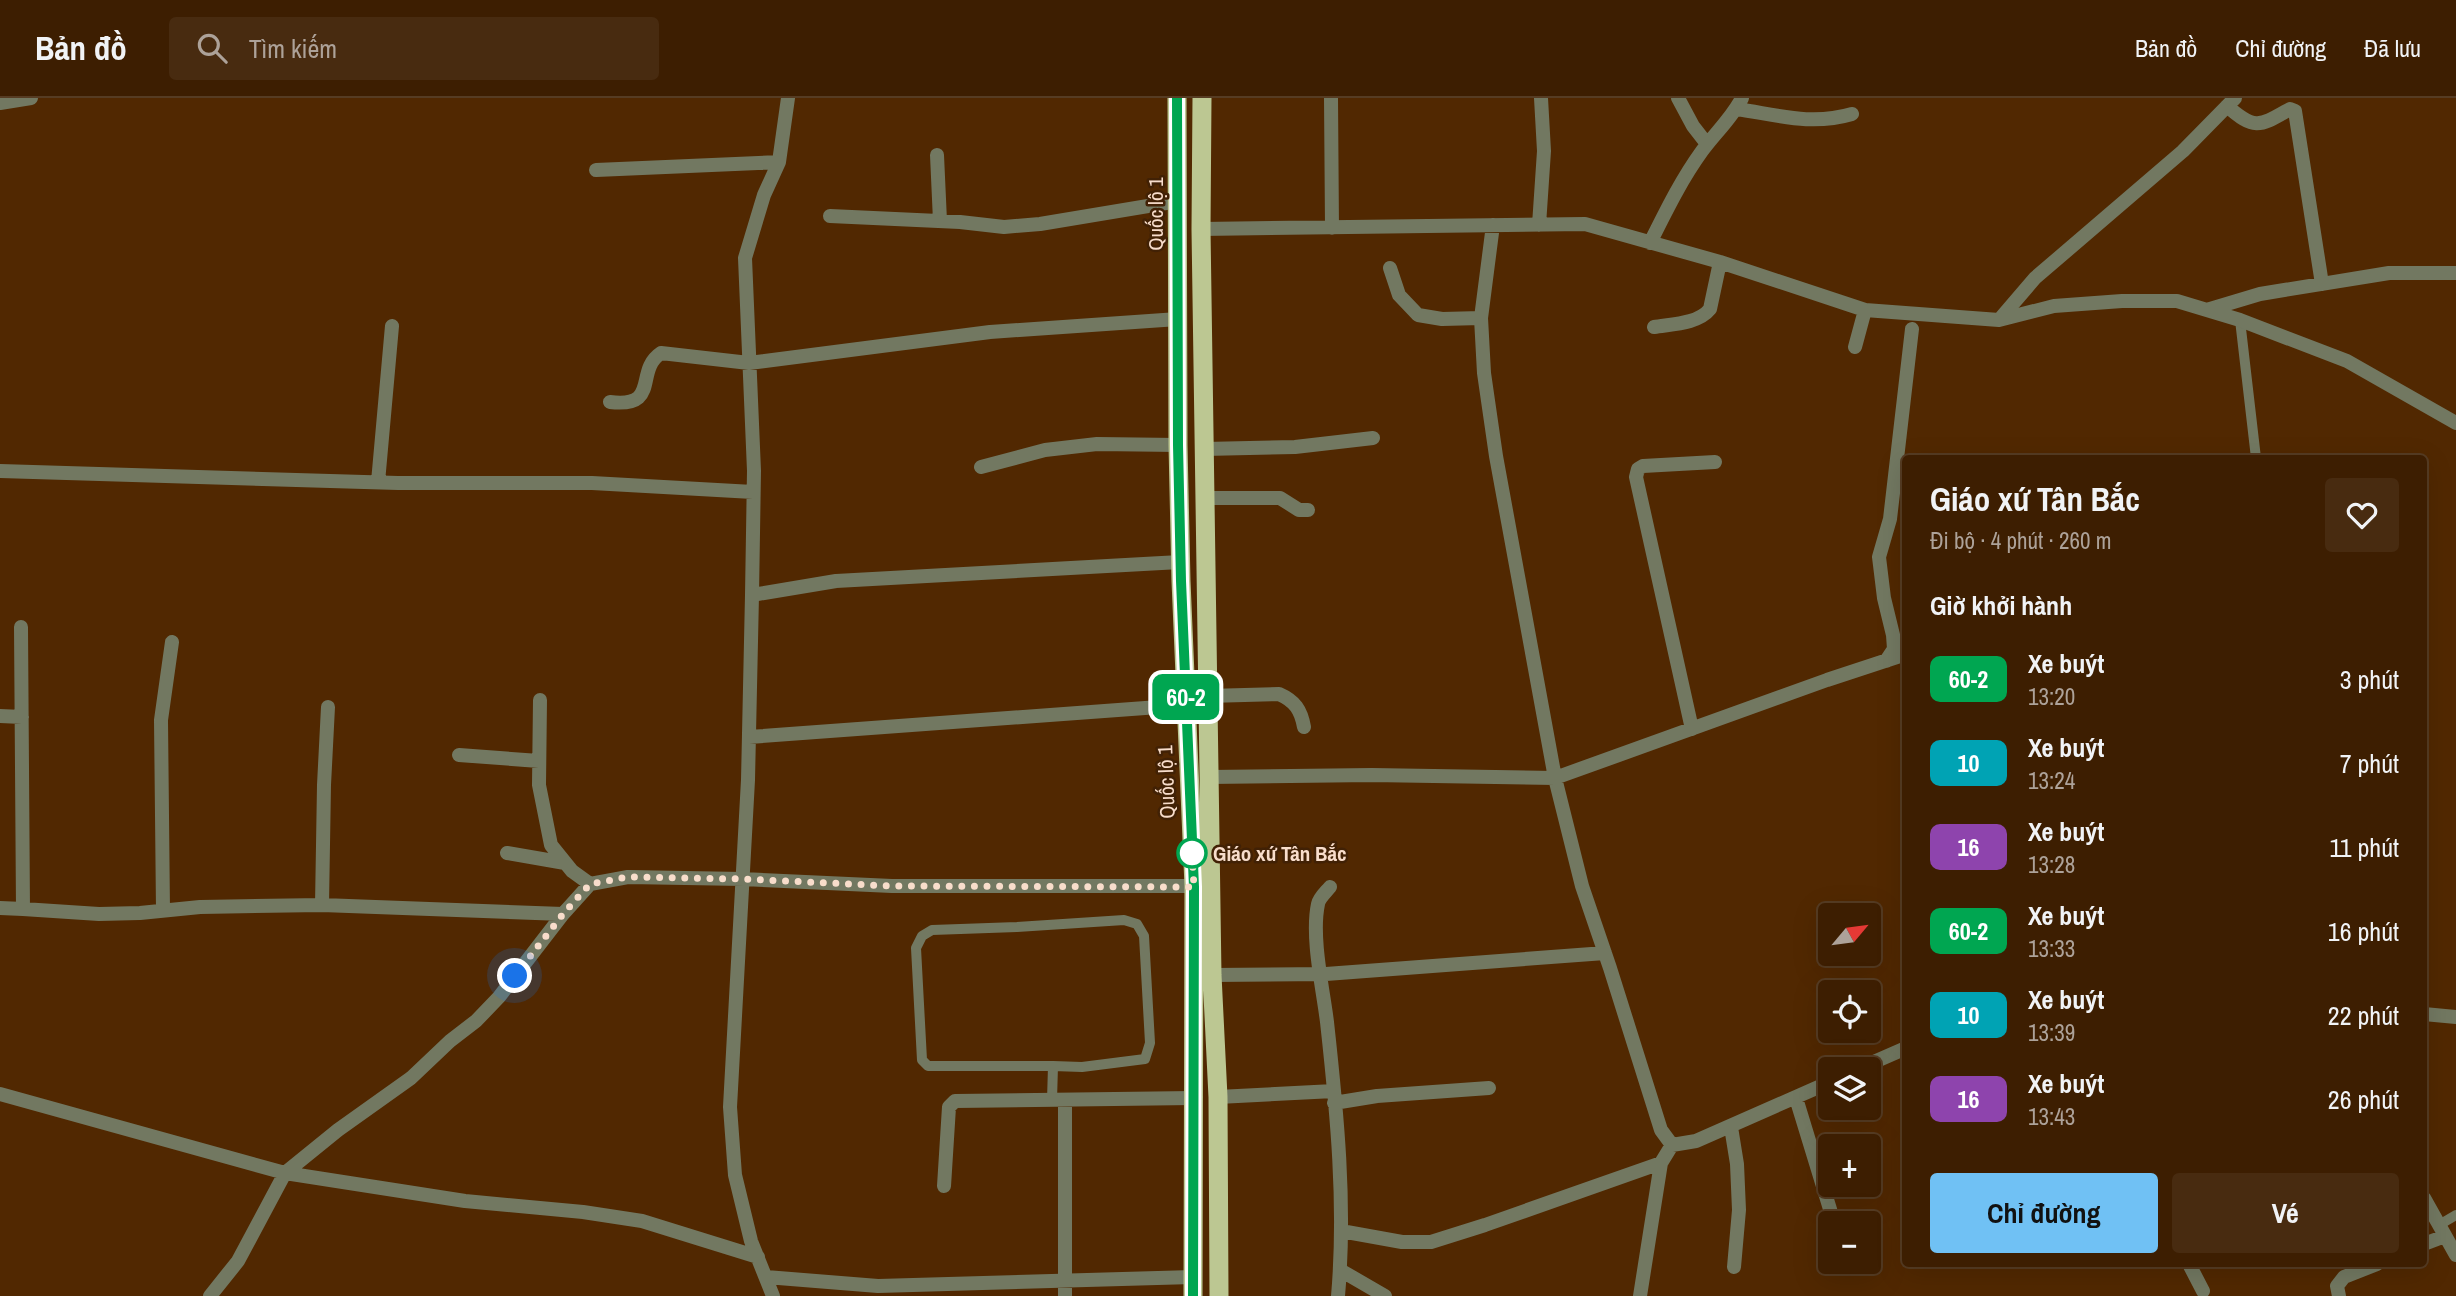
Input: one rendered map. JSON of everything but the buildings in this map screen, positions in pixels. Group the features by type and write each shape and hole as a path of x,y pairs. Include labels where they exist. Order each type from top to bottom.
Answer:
{"highway":[{"name":"Quốc lộ 1","path":"1177,98 1180,562 1194,887 1193,1287"},
{"name":"Quốc lộ 1","path":"1202,98 1204,449 1212,975 1218,1097 1219,1296"}],"street":[{"path":"0,103 31,98"},
{"path":"774,1296 751,1241 734,1175 730,1107 749,737 753,492 745,258 764,195 779,162 788,98"},
{"path":"1331,98 1332,228"},
{"path":"1539,225 1544,151 1541,98"},
{"path":"1678,98 1693,126 1707,144"},
{"path":"1999,320 2035,278 2183,151 2231,102 2244,121 2255,125 2266,123 2290,109 2295,111 2322,284"},
{"path":"1650,243 1678,187 1739,104 1812,121 1831,120 1852,114"},
{"path":"937,155 940,221"},
{"path":"596,170 779,162"},
{"path":"830,216 1004,227 1040,224 1178,201"},
{"path":"1201,229 1585,224 1720,262 1865,310 1999,320 2054,306 2177,301 2210,309 2347,361 2456,423"},
{"path":"1493,225 1481,318 1484,373 1496,456 1555,778 1581,886 1661,1130 1672,1145"},
{"path":"1654,327 1696,319 1706,314 1710,309 1720,262"},
{"path":"1390,268 1399,295 1418,315 1481,318"},
{"path":"2210,309 2260,294 2389,274 2456,273"},
{"path":"1855,347 1865,310"},
{"path":"610,402 626,404 638,399 645,389 652,361 661,353 749,363 990,332 1178,319"},
{"path":"378,482 392,326"},
{"path":"1886,661 1894,649 1879,557 1890,519 1913,329"},
{"path":"1204,449 1295,447 1373,438"},
{"path":"981,467 1058,449 1097,444 1178,445"},
{"path":"1692,729 1636,477 1638,469 1643,466 1715,462"},
{"path":"0,471 378,482 592,483 753,492"},
{"path":"1205,498 1280,498 1299,510 1308,510"},
{"path":"751,595 836,581 1180,562"},
{"path":"21,627 23,909"},
{"path":"163,909 162,720 172,642"},
{"path":"1209,777 1372,775 1555,778 1902,655"},
{"path":"1208,696 1279,694 1289,699 1302,712 1304,727"},
{"path":"540,700 539,785 551,845 565,863 590,884"},
{"path":"749,737 1186,705"},
{"path":"322,905 328,707"},
{"path":"0,716 22,717"},
{"path":"459,755 539,761"},
{"path":"507,853 565,863"},
{"path":"210,1296 238,1261 285,1173 411,1077 476,1021 499,997 563,914 590,884 628,877 892,886 1194,887"},
{"path":"1330,887 1318,902 1317,935 1340,1183 1338,1296"},
{"path":"0,908 99,914 141,913 163,909 322,905 563,914"},
{"path":"1212,975 1321,974 1605,953"},
{"path":"2427,1014 2456,1017"},
{"path":"1881,1059 1902,1050"},
{"path":"1218,1097 1377,1096 1489,1088"},
{"path":"1640,1296 1661,1163 1672,1145 1696,1141 1818,1088"},
{"path":"0,1094 285,1173 465,1201 583,1212 642,1221 758,1257"},
{"path":"944,1186 951,1103 1193,1098"},
{"path":"1796,1098 1831,1211"},
{"path":"1059,1100 1065,1296"},
{"path":"1731,1127 1737,1164 1739,1210 1734,1267"},
{"path":"1341,1231 1402,1242 1431,1242 1661,1163"},
{"path":"2427,1204 2456,1255"},
{"path":"2427,1242 2442,1231"},
{"path":"2191,1267 2203,1291"},
{"path":"2339,1296 2337,1286 2344,1277 2369,1267"},
{"path":"1340,1270 1385,1296"},
{"path":"766,1277 878,1286 1065,1281 1193,1287"}],"lane":[{"path":"2240,320 2256,455"},
{"path":"1124,920 1137,924 1144,936 1150,1043 1145,1059 1082,1067 1053,1066 928,1066 922,1060 916,948 922,936 932,930 1017,928 1124,920"},
{"path":"1053,1066 1059,1100"},
{"path":"2442,1231 2456,1215"}],"bus line":[{"name":"60-2","path":"1177,98 1178,445 1194,887 1193,1296"}],"place":[{"name":"Giáo xứ Tân Bắc","path":"1192,853"}],"route":[{"path":"515,976 590,884 628,877 892,886 1194,887 1192,853"}]}
